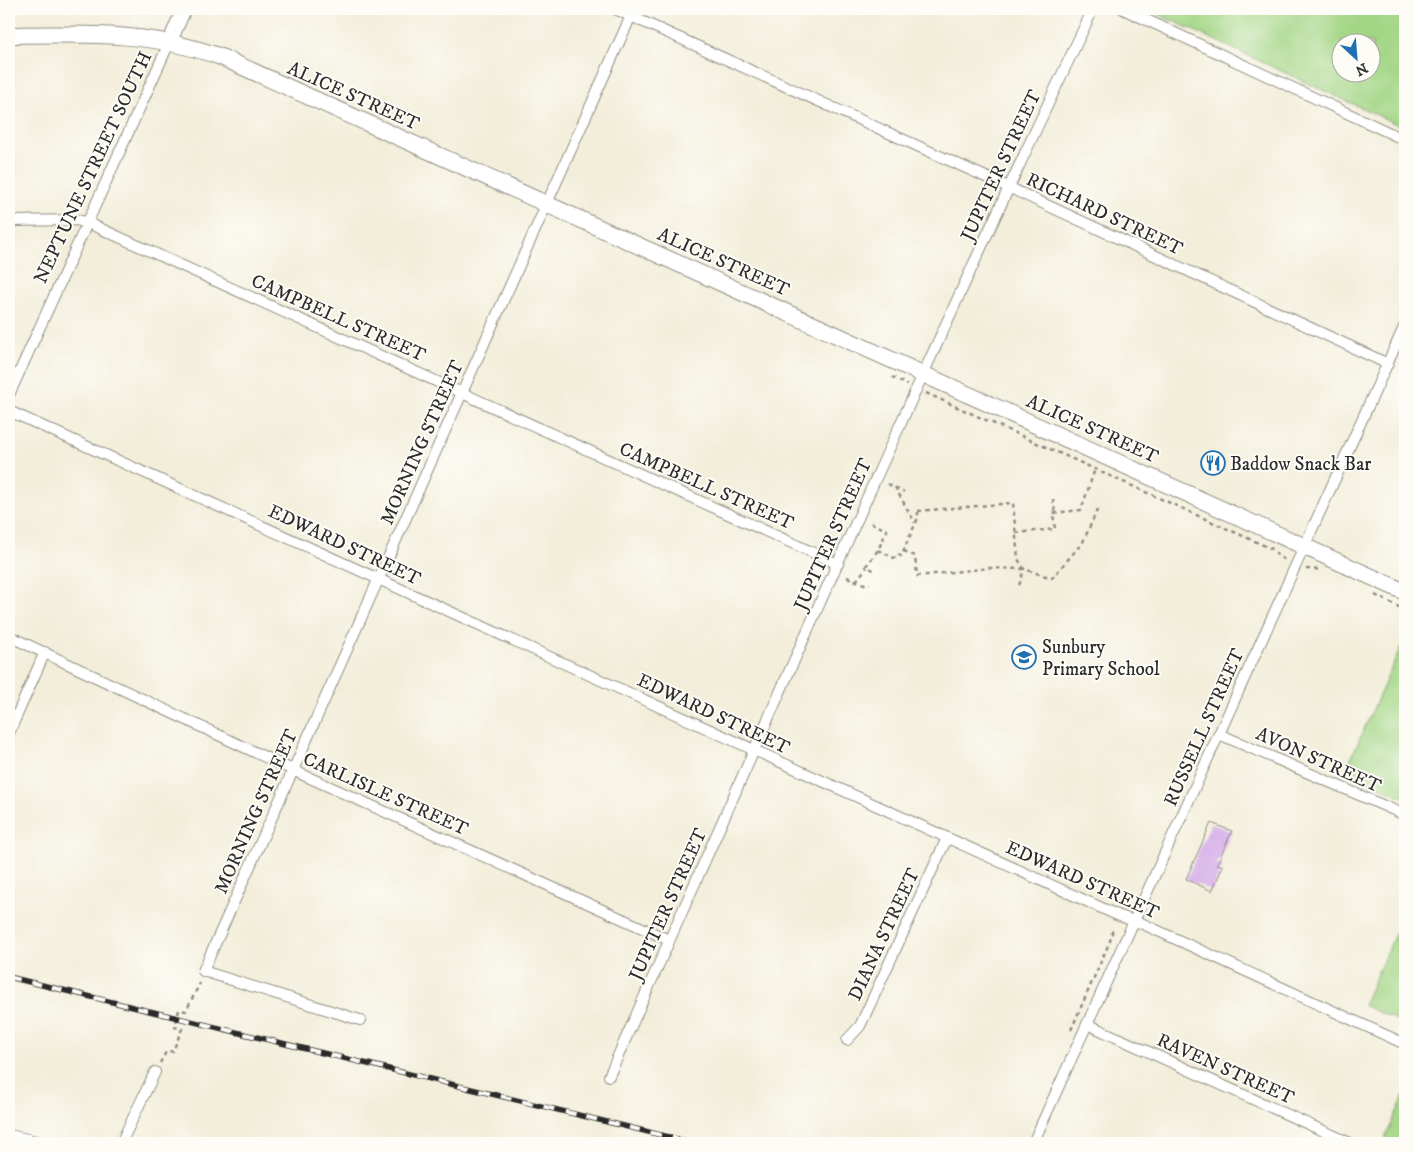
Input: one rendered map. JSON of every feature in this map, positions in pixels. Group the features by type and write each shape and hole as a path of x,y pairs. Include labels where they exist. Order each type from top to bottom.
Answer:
{"main road":[{"name":"ALICE STREET","path":"9,35 93,34 144,37 170,41 221,57 1405,592"}],"street":[{"name":"NEPTUNE STREET SOUTH","path":"9,395 184,9"},
{"name":"RICHARD STREET","path":"615,9 632,12 1388,364"},
{"name":"JUPITER STREET","path":"608,1076 923,373 1008,187 1093,9"},
{"path":"1123,9 1405,140"},
{"name":"MORNING STREET","path":"360,1020 203,971 632,12"},
{"name":"CAMPBELL STREET","path":"9,221 76,220 86,222 838,564"},
{"name":"RUSSELL STREET","path":"1033,1143 1405,325"},
{"name":"EDWARD STREET","path":"9,411 947,838 1405,1044"},
{"name":"CARLISLE STREET","path":"9,636 292,769 669,940"},
{"path":"9,733 45,652"},
{"name":"AVON STREET","path":"1219,734 1405,816"},
{"name":"DIANA STREET","path":"847,1040 860,1026 947,838"},
{"name":"RAVEN STREET","path":"1087,1024 1350,1143"},
{"path":"121,1143 155,1072"},
{"path":"9,1134 46,1143"}],"path":[{"path":"118,9 147,12 156,9"},
{"path":"928,394 1272,549 1285,560"},
{"path":"1055,513 1082,510 1095,469"},
{"path":"888,484 904,492"},
{"path":"895,487 916,524"},
{"path":"1016,533 1055,529 1053,499"},
{"path":"878,550 894,558 904,551 916,524 918,511 1013,503 1018,559 1024,569 1019,586"},
{"path":"904,551 915,556 917,576 989,568 1024,569 1052,578 1082,542 1099,506"},
{"path":"856,581 878,550 887,530 871,523"},
{"path":"867,567 875,571"},
{"path":"1305,569 1322,571"},
{"path":"847,577 864,584 870,584"},
{"path":"1366,592 1405,610"},
{"path":"155,1072 166,1052 173,1052 182,1029 175,1027 179,1010 186,1011 200,983"}],"green space":[{"path":"1147,9 1404,9 1399,20 1405,23 1405,128"},
{"path":"1405,638 1405,798 1345,771"},
{"path":"1405,912 1405,1024 1363,1005"},
{"path":"1405,1094 1405,1143 1396,1143 1385,1138"}],"building":[{"path":"1211,823 1232,831 1217,864 1223,866 1212,891 1186,879"}],"railway":[{"path":"9,977 694,1143"}],"place":[{"name":"Baddow Snack Bar","path":"1213,463"},
{"name":"Sunbury Primary School","path":"1024,657"}]}
